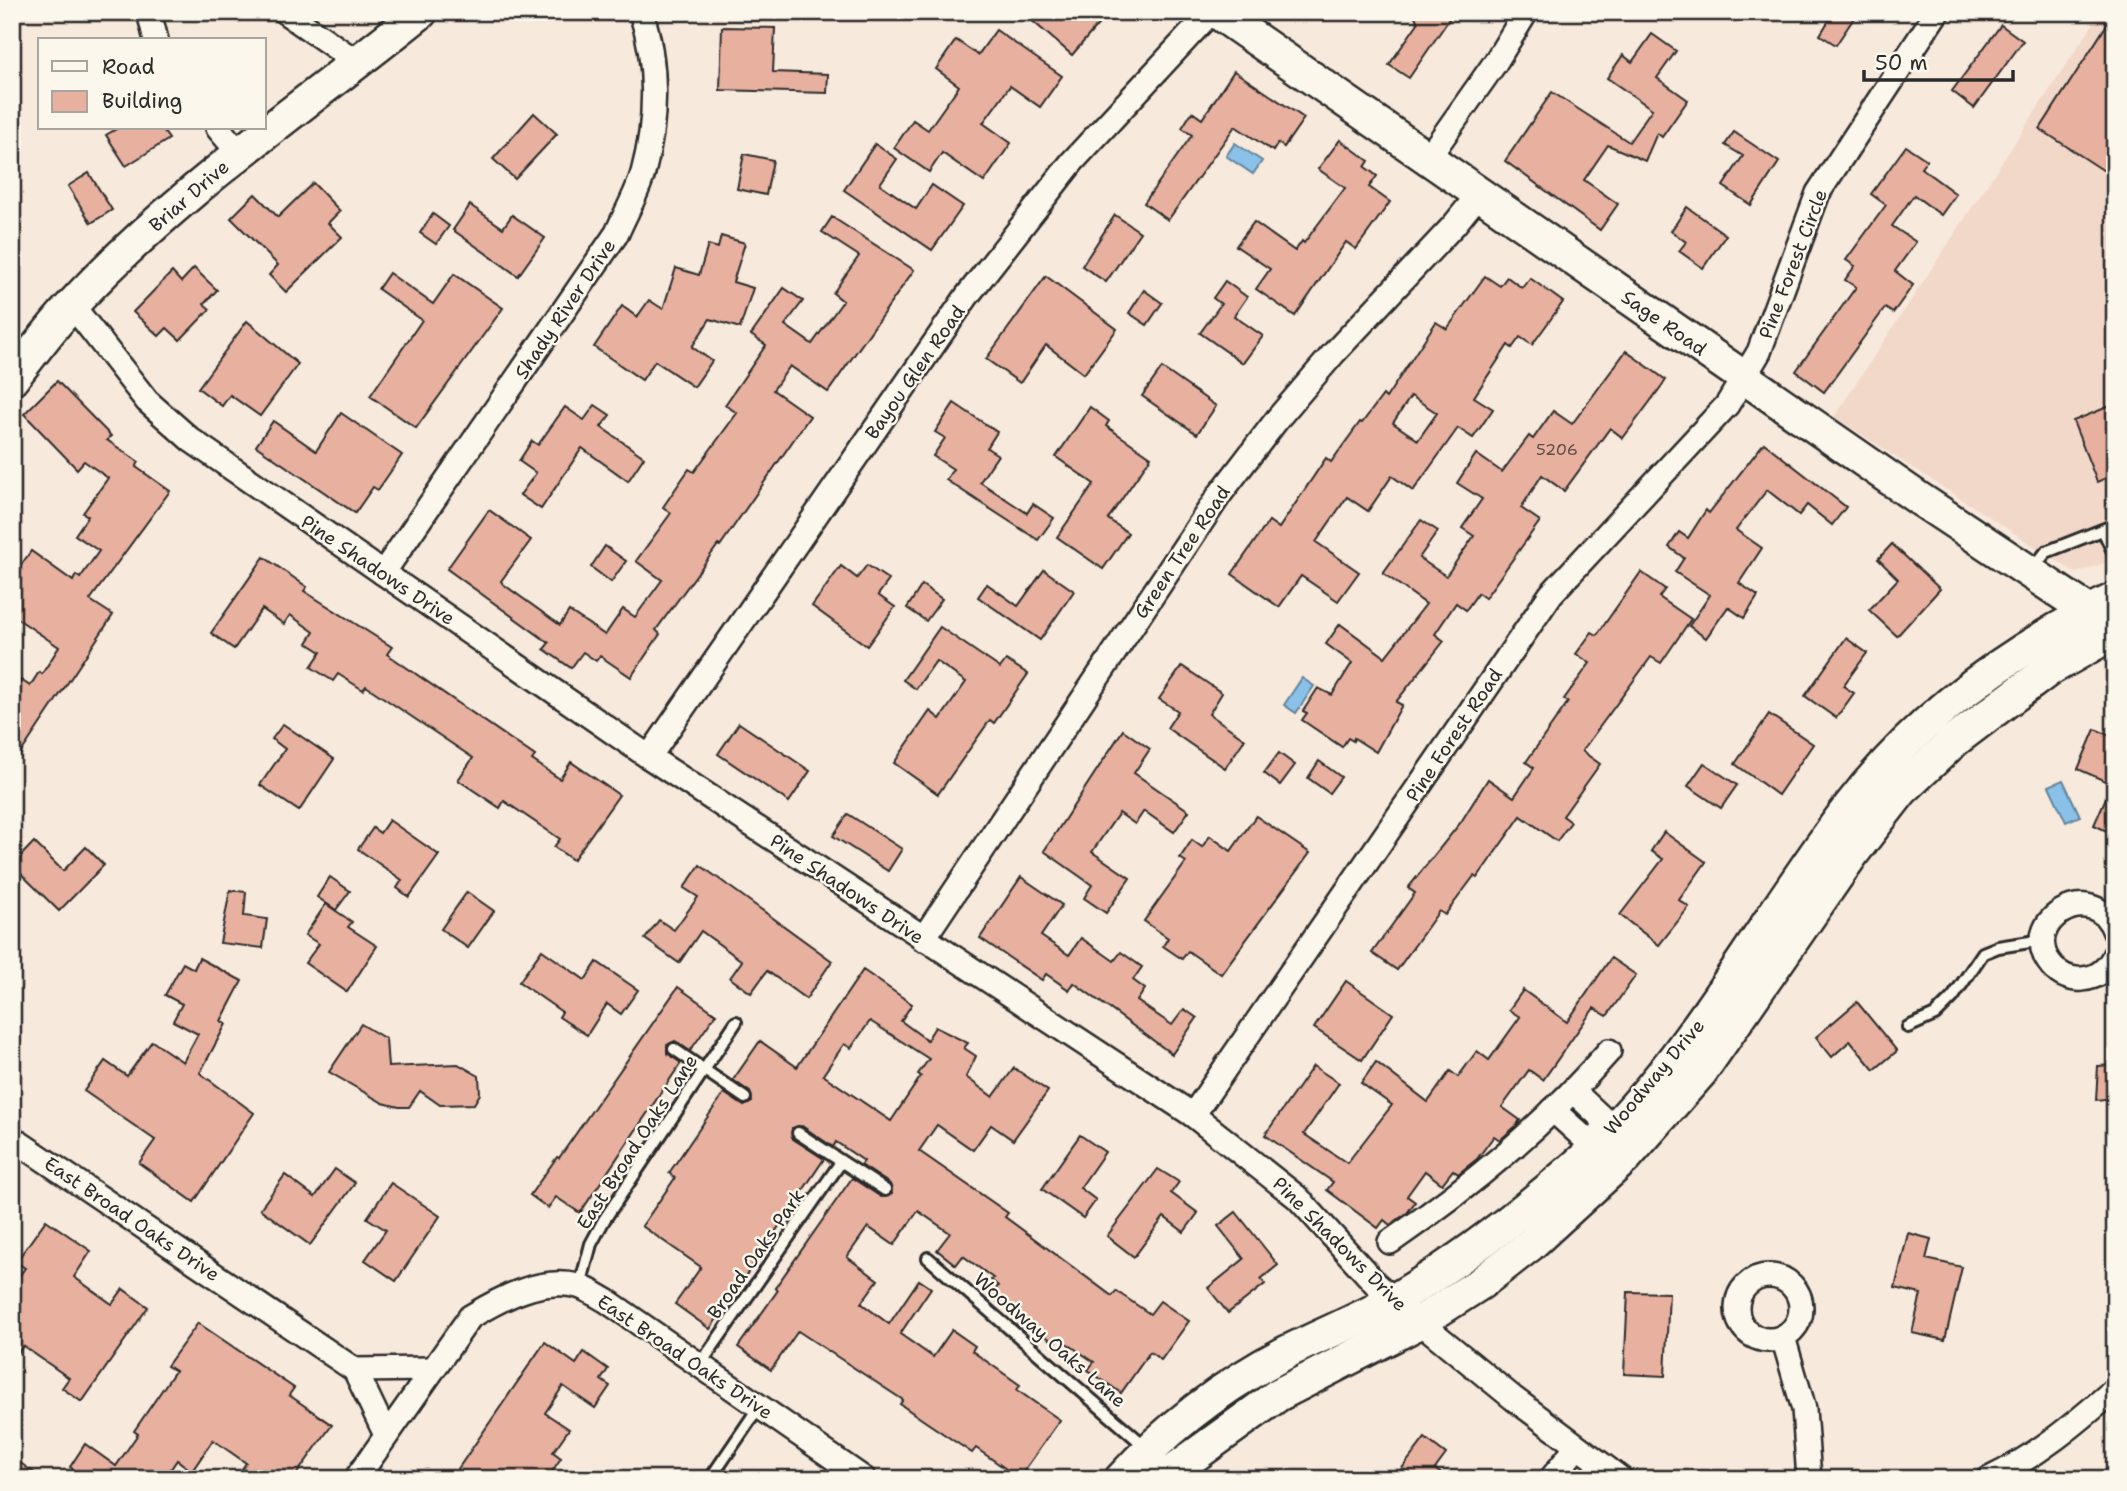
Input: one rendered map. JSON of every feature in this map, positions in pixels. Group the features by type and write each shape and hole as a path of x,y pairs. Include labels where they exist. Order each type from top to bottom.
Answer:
{"main road":[{"name":"Briar Drive","path":"12,379 72,305 168,213 239,153 421,12"},
{"name":"Sage Road","path":"1217,12 1745,379 2030,572 2102,605 2115,630"},
{"name":"Woodway Drive","path":"1162,1479 1278,1395 1420,1322 1482,1283 1530,1245 1615,1147 1690,1037 1853,853 1909,739 1989,673 2102,605"},
{"name":"Woodway Drive","path":"1890,781 1954,741 2050,669 2115,630"},
{"name":"Woodway Drive","path":"1121,1479 1149,1448 1230,1384 1285,1353 1395,1300 1507,1221 1573,1169 1615,1147"},
{"path":"1314,1377 1326,1355 1389,1317 1395,1300"}],"street":[{"path":"149,12 156,38"},
{"path":"285,12 358,63"},
{"name":"Shady River Drive","path":"383,573 617,233 642,174 652,118 653,65 640,12"},
{"name":"Bayou Glen Road","path":"649,757 967,296 1019,226 1072,162 1211,12"},
{"path":"1428,158 1495,63 1527,12"},
{"name":"Pine Forest Circle","path":"1745,379 1772,318 1818,193 1937,12"},
{"path":"220,130 239,153"},
{"name":"Green Tree Road","path":"923,939 1220,494 1306,385 1454,225 1479,194"},
{"name":"Pine Shadows Drive","path":"72,305 148,401 191,440 649,757 1193,1115 1298,1198 1376,1284 1420,1322 1621,1479"},
{"name":"Pine Forest Road","path":"1193,1115 1550,594 1727,405 1745,379"},
{"path":"2115,932 2107,917 2098,910 2074,906 2052,918 2043,940 2049,964 2068,978 2092,977 2110,963 2115,954"},
{"path":"1390,1242 1479,1178 1553,1111 1609,1051"},
{"path":"1573,1091 1603,1119 1615,1147"},
{"path":"1553,1111 1584,1138 1615,1147"},
{"name":"East Broad Oaks Drive","path":"12,1139 355,1370"},
{"name":"East Broad Oaks Drive","path":"356,1479 470,1317 498,1300 556,1283 580,1286 607,1301 864,1479"},
{"path":"1783,1337 1804,1409 1809,1479"},
{"path":"386,1434 355,1370 431,1369"},
{"path":"1989,1479 2015,1467 2066,1432 2115,1390"},
{"path":"1551,1479 1577,1447"}],"lane":[{"path":"2030,572 2046,552 2115,525"},
{"path":"2103,530 2115,556"},
{"path":"1908,1027 1935,1015 1953,998 1983,953 1998,947 2043,940"},
{"name":"East Broad Oaks Lane","path":"580,1286 591,1244 604,1220 736,1022"},
{"path":"674,1049 745,1098"},
{"path":"798,1133 885,1191"},
{"name":"Broad Oaks Park","path":"699,1366 841,1162"},
{"name":"Woodway Oaks Lane","path":"928,1258 1149,1448"},
{"path":"710,1479 758,1407"}],"shaded area":[{"path":"2101,12 2115,12 2115,559 2076,573 1834,417"}],"water":[{"path":"1235,143 1262,161 1253,174 1226,156"},
{"path":"1302,678 1314,686 1296,713 1284,705"},
{"path":"2063,780 2080,816 2066,822 2049,786"}],"building":[{"path":"1022,12 1109,12 1072,55"},
{"path":"1413,12 1454,12 1409,78 1389,65 1418,23"},
{"path":"1834,12 1858,12 1836,45 1820,35"},
{"path":"2115,12 2115,178 2040,129"},
{"path":"2001,25 2023,41 1974,108 1952,91"},
{"path":"722,27 775,28 773,72 828,74 827,93 720,90"},
{"path":"996,30 1062,76 1040,107 1010,86 983,123 1011,143 984,182 942,153 929,172 894,148 913,120 928,130 959,86 936,69 956,40 978,55"},
{"path":"1652,34 1676,51 1657,78 1688,100 1662,137 1657,133 1645,161 1608,145 1584,180 1618,204 1600,230 1505,161 1552,92 1629,142 1652,109 1607,78 1623,55 1632,62"},
{"path":"1234,71 1304,118 1284,147 1278,143 1273,151 1235,126 1168,220 1144,203 1192,135 1182,128 1192,112 1202,119"},
{"path":"534,113 557,134 515,179 493,159"},
{"path":"115,130 162,130 169,139 126,166 106,135"},
{"path":"1734,132 1779,162 1751,205 1723,186 1743,156 1725,145"},
{"path":"1340,140 1369,161 1365,167 1377,176 1369,187 1390,202 1356,249 1346,242 1295,316 1256,289 1270,269 1236,246 1254,222 1295,251 1302,241 1304,243 1345,188 1318,169"},
{"path":"875,144 897,159 880,184 916,209 932,185 963,206 932,250 844,190"},
{"path":"1906,146 1927,160 1921,168 1956,194 1941,215 1914,195 1892,226 1916,242 1895,271 1913,285 1893,313 1885,308 1824,392 1796,371 1856,287 1845,280 1855,266 1846,260 1886,205 1871,194"},
{"path":"744,154 773,160 766,195 737,189"},
{"path":"89,173 112,210 91,223 68,186"},
{"path":"313,183 340,211 328,223 342,237 286,292 269,275 278,265 231,218 255,194 278,217"},
{"path":"470,205 503,228 512,215 545,238 518,276 453,230"},
{"path":"1687,207 1726,235 1703,268 1679,251 1686,242 1671,231"},
{"path":"433,214 449,226 436,244 420,233"},
{"path":"1115,215 1140,232 1106,282 1082,266"},
{"path":"832,217 914,270 828,392 790,366 773,390 810,416 720,546 718,545 656,630 660,634 631,677 600,656 596,661 583,652 571,668 544,649 549,643 447,569 489,510 531,540 501,581 503,584 560,625 569,611 605,635 623,609 635,617 662,580 636,561 671,513 663,507 689,469 694,472 737,413 725,405 766,345 751,335 784,288 803,301 785,325 812,344 843,301 833,293 859,256 822,232"},
{"path":"721,236 745,243 733,282 753,288 740,328 710,319 692,347 712,361 694,387 655,361 642,380 594,347 622,306 637,317 649,300 663,309 676,268 699,275 708,245 718,248"},
{"path":"194,268 217,290 204,304 210,309 180,340 167,328 159,336 133,312 172,272 181,282"},
{"path":"389,273 433,304 454,274 503,308 416,428 370,396 422,320 378,289"},
{"path":"1046,276 1117,329 1084,374 1046,345 1020,383 986,359"},
{"path":"1485,276 1500,286 1507,277 1522,288 1530,278 1563,302 1532,345 1520,337 1512,348 1508,345 1474,397 1493,409 1473,438 1458,428 1413,491 1392,476 1368,511 1347,497 1316,542 1359,572 1338,601 1301,576 1279,607 1232,574 1269,521 1279,528 1326,458 1331,462 1383,395 1386,398 1436,322 1447,329","holes":["1411,396 1437,413 1418,440 1393,423"]},
{"path":"1225,281 1247,297 1234,316 1263,336 1243,363 1200,333 1221,304 1213,298"},
{"path":"1144,290 1162,303 1147,325 1129,313"},
{"path":"247,321 298,364 260,416 230,395 222,406 198,388"},
{"path":"1626,351 1666,380 1623,438 1610,428 1564,491 1542,475 1521,508 1540,521 1485,598 1478,593 1466,610 1456,603 1435,634 1444,641 1396,702 1402,705 1376,752 1354,738 1353,741 1348,738 1342,747 1302,720 1307,713 1303,711 1318,688 1332,695 1352,663 1326,644 1340,624 1385,657 1426,604 1383,573 1421,520 1438,531 1419,558 1446,576 1474,536 1462,528 1482,499 1457,483 1476,454 1502,472 1529,436 1533,439 1553,411 1572,424"},
{"path":"1162,368 1216,406 1197,434 1142,396"},
{"path":"57,381 111,436 107,440 139,462 136,467 170,491 90,600 113,615 12,766 12,692 21,680 30,686 39,672 42,674 59,647 12,615 12,578 31,551 73,581 76,575 80,578 99,551 75,535 88,516 83,513 108,478 84,461 77,469 24,414"},
{"path":"954,403 997,432 987,448 998,455 980,482 1027,513 1033,504 1054,518 1038,540 946,480 953,469 933,456 945,438 935,432"},
{"path":"2115,404 2115,474 2097,482 2073,421"},
{"path":"595,405 610,415 601,427 644,457 628,481 582,448 541,509 520,495 536,473 519,461 532,441 538,445 565,407 584,420"},
{"path":"1090,407 1109,421 1106,426 1151,457 1108,519 1128,533 1103,569 1057,537 1094,484 1056,457"},
{"path":"341,413 402,455 378,490 373,487 355,513 256,446 273,421 316,451"},
{"path":"1764,443 1846,507 1832,525 1807,505 1799,515 1767,490 1736,530 1762,548 1739,583 1758,596 1744,618 1728,607 1706,638 1689,626 1710,595 1675,572 1684,558 1669,547 1679,532 1688,538 1706,510 1709,513"},
{"path":"1892,544 1940,589 1897,636 1869,610 1898,579 1878,559"},
{"path":"605,546 626,561 611,582 591,567"},
{"path":"264,557 307,587 304,591 392,647 387,654 535,756 532,760 560,779 571,762 619,795 573,860 554,847 560,839 504,801 500,808 458,780 473,758 366,686 363,690 338,674 333,681 311,667 321,652 307,643 314,632 290,615 284,624 262,609 234,649 211,633"},
{"path":"867,565 889,580 878,595 895,607 867,646 812,606 841,566 857,578"},
{"path":"1044,570 1074,591 1040,640 978,597 987,584 1018,606"},
{"path":"1641,572 1665,589 1659,597 1691,619 1661,663 1651,657 1582,751 1600,764 1563,816 1571,822 1557,841 1521,816 1477,878 1474,876 1445,915 1439,911 1397,970 1372,953 1415,893 1408,888 1461,822 1488,779 1514,797 1534,768 1526,762 1568,702 1564,699 1590,663 1576,654 1592,632 1597,635"},
{"path":"922,585 942,599 926,621 907,608"},
{"path":"940,627 1000,668 1006,660 1028,674 994,723 990,720 938,794 894,763 930,711 940,719 966,682 936,661 916,689 903,680"},
{"path":"1846,638 1867,653 1843,686 1854,693 1836,718 1805,696"},
{"path":"1182,666 1222,693 1209,714 1245,739 1225,768 1167,728 1178,711 1159,699"},
{"path":"1769,714 1813,744 1778,795 1735,764"},
{"path":"739,723 810,771 789,802 718,754"},
{"path":"283,724 334,759 299,811 260,785 285,749 272,739"},
{"path":"2095,729 2115,738 2115,835 2094,825 2112,784 2078,769"},
{"path":"1123,730 1150,749 1134,773 1189,811 1174,832 1144,811 1135,824 1119,813 1092,852 1130,878 1106,913 1084,898 1092,885 1044,851"},
{"path":"1279,753 1295,765 1280,785 1264,773"},
{"path":"1319,761 1341,777 1329,793 1308,778"},
{"path":"1704,763 1737,785 1721,808 1688,786"},
{"path":"848,814 902,849 888,871 833,836"},
{"path":"1256,816 1310,853 1221,974 1188,951 1182,959 1163,946 1168,938 1144,921 1186,862 1180,858 1192,840 1202,847 1210,836 1231,851"},
{"path":"389,820 439,855 409,897 397,888 402,880 358,849 373,828 380,833"},
{"path":"1664,832 1706,862 1679,900 1689,907 1659,945 1620,915 1663,859 1651,851"},
{"path":"34,842 63,871 86,847 104,865 59,911 12,865"},
{"path":"700,865 832,961 806,999 767,971 751,993 730,978 742,961 701,931 679,963 645,939 659,920 674,930 698,897 684,888"},
{"path":"330,877 350,891 336,910 317,897"},
{"path":"1021,877 1062,905 1041,936 1069,955 1081,938 1114,961 1121,952 1142,967 1133,980 1145,989 1137,1001 1172,1025 1184,1009 1197,1018 1172,1054 1074,983 1069,990 1046,974 1042,980 980,938"},
{"path":"230,890 246,892 244,916 267,919 263,948 220,943"},
{"path":"467,892 494,911 468,948 441,929"},
{"path":"326,904 352,922 348,927 377,946 347,992 305,963 319,944 305,935"},
{"path":"542,950 585,980 597,962 638,990 621,1014 607,1004 587,1035 559,1017 562,1012 519,982"},
{"path":"199,958 242,981 221,1021 226,1024 200,1073 254,1113 194,1202 139,1163 155,1140 84,1091 105,1061 127,1076 152,1041 183,1062 198,1034 173,1021 182,1004 165,995 183,963 194,969"},
{"path":"1611,958 1636,975 1607,1016 1594,1008 1543,1080 1529,1070 1502,1107 1520,1120 1516,1126 1500,1140 1494,1136 1477,1159 1458,1174 1453,1170 1442,1184 1425,1171 1407,1196 1415,1202 1407,1213 1390,1225 1384,1220 1378,1228 1327,1190 1333,1182 1265,1135 1313,1066 1339,1083 1304,1134 1347,1163 1392,1105 1361,1083 1376,1062 1428,1102 1450,1071 1458,1077 1477,1051 1489,1060 1520,1017 1509,1010 1523,990 1567,1022"},
{"path":"863,970 912,1004 901,1021 927,1040 935,1027 968,1043 964,1048 976,1056 966,1077 993,1097 1014,1068 1048,1091 1013,1140 991,1125 973,1150 937,1125 919,1151 1008,1213 1005,1217 1112,1296 1116,1291 1150,1314 1160,1301 1189,1321 1161,1360 1150,1352 1121,1393 1088,1370 1094,1362 1059,1338 1055,1343 991,1296 998,1286 991,1280 993,1278 963,1256 956,1265 937,1250 950,1233 918,1211 894,1245 868,1227 847,1257 878,1280 861,1303 889,1324 919,1280 931,1288 900,1334 933,1357 952,1330 975,1346 972,1351 1020,1385 1017,1390 1060,1420 1019,1478 976,1448 972,1453 900,1404 903,1400 798,1331 771,1370 738,1347 778,1290 775,1288 852,1178 881,1197 892,1194 890,1184 861,1165 864,1161 836,1142 833,1147 802,1126 792,1128 793,1139 824,1159 710,1329 675,1304 701,1267 642,1226 675,1178 669,1173 724,1093 744,1106 752,1102 750,1092 733,1080 760,1041 797,1067","holes":["870,1021 929,1059 891,1121 823,1075 844,1044 851,1048"]},
{"path":"1346,981 1393,1014 1362,1060 1314,1028"},
{"path":"678,987 716,1014 690,1051 675,1041 667,1045 667,1053 681,1063 580,1213 556,1197 548,1208 530,1195 557,1157 559,1158"},
{"path":"1857,1002 1897,1051 1874,1070 1850,1041 1832,1057 1816,1037"},
{"path":"361,1024 386,1039 388,1067 458,1064 479,1076 480,1094 474,1104 440,1105 420,1091 409,1107 399,1107 383,1103 329,1072"},
{"path":"2115,1065 2115,1098 2096,1100 2098,1066"},
{"path":"1080,1135 1105,1152 1080,1188 1096,1200 1083,1218 1042,1189"},
{"path":"335,1169 355,1183 310,1245 260,1209 285,1175 315,1197"},
{"path":"1158,1169 1179,1182 1171,1193 1198,1213 1184,1232 1164,1217 1134,1257 1107,1236"},
{"path":"391,1183 440,1216 396,1281 365,1260 386,1230 367,1218"},
{"path":"1236,1212 1278,1265 1261,1279 1265,1284 1228,1313 1208,1288 1244,1259 1218,1226"},
{"path":"46,1220 91,1251 74,1277 112,1304 123,1289 148,1307 82,1402 62,1388 69,1378 23,1346 12,1361 12,1286 25,1268 16,1262"},
{"path":"1908,1233 1931,1239 1926,1259 1962,1267 1945,1340 1912,1333 1921,1294 1895,1288"},
{"path":"1628,1292 1669,1293 1665,1376 1624,1374"},
{"path":"198,1323 294,1388 289,1395 332,1425 293,1479 235,1479 246,1463 213,1440 192,1471 177,1460 164,1479 87,1479 70,1467 85,1444 116,1466 138,1434 134,1431 175,1371 167,1366"},
{"path":"545,1342 576,1364 584,1352 608,1369 601,1380 610,1386 595,1408 563,1386 545,1413 569,1429 553,1452 561,1458 547,1479 451,1479"},
{"path":"1425,1438 1446,1454 1435,1469 1448,1479 1394,1479"},
{"path":"12,1457 43,1479 12,1479"}]}
